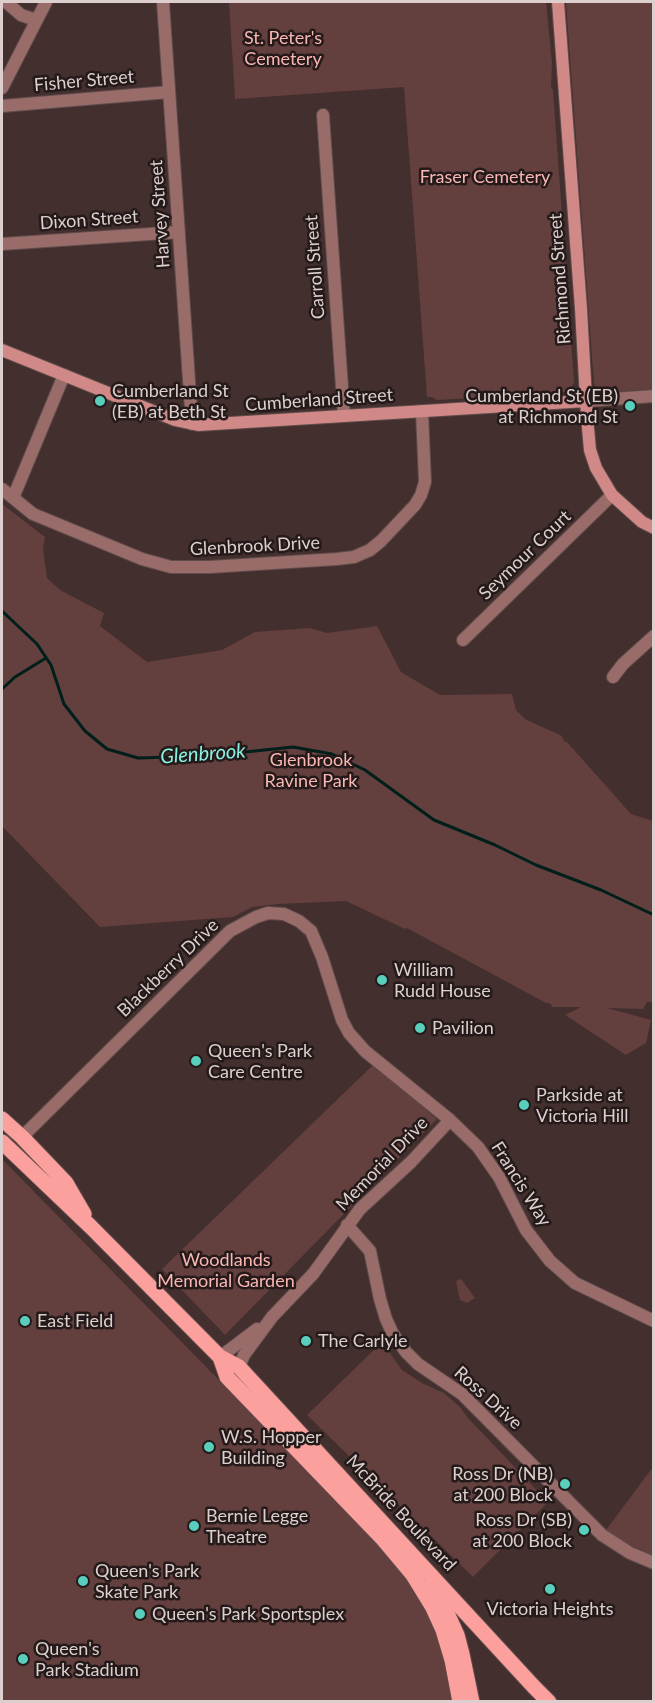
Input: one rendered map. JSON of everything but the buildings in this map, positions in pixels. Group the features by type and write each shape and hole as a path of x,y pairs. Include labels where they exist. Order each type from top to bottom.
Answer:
{"main road":[{"path":"2,1119 66,1183 92,1227"},
{"name":"McBride Boulevard","path":"2,1142 92,1227 220,1357 239,1367 549,1701"},
{"name":"McBride Boulevard","path":"220,1357 227,1377 382,1538 413,1575 432,1606 442,1630 452,1660 460,1701"},
{"path":"414,1556 439,1595 449,1617 462,1654 472,1701"}],"street":[{"path":"6,2 21,15 36,20"},
{"path":"2,88 45,2"},
{"name":"Harvey Street","path":"163,2 192,424"},
{"name":"Richmond Street","path":"558,2 590,450 596,468 612,495 642,522 654,528"},
{"name":"Fisher Street","path":"2,106 169,92"},
{"name":"Carroll Street","path":"323,115 344,416"},
{"name":"Dixon Street","path":"2,244 179,232"},
{"name":"Cumberland Street","path":"2,350 175,420 192,424 216,425 654,396"},
{"path":"13,498 64,375"},
{"name":"Glenbrook Drive","path":"2,489 33,514 142,559 171,567 210,567 354,557 370,550 381,541 415,505 421,495 425,482 422,412"},
{"name":"Seymour Court","path":"463,640 612,495"},
{"path":"613,677 622,664 654,636"},
{"name":"Blackberry Drive","path":"22,1137 230,931 255,917 268,913 284,914 299,921 311,931 321,952 342,1020 349,1033 365,1051"},
{"name":"Francis Way","path":"365,1051 450,1120 478,1148 499,1177 526,1230 550,1261 575,1283 654,1321"},
{"name":"Memorial Drive","path":"239,1367 244,1355 272,1317 313,1274 360,1209 411,1162 450,1120"},
{"name":"Ross Drive","path":"347,1225 370,1251 383,1311 393,1334 406,1352 418,1364 462,1394 602,1534 630,1553 654,1563"},
{"name":"Memorial Drive","path":"220,1357 272,1317"}],"green space":[{"name":"Fraser Cemetery","path":"229,2 546,2 574,382 571,389 564,392 509,396 496,393 492,397 437,400 427,397 404,87 235,99"},
{"name":"Fraser Cemetery","path":"566,2 653,2 653,389 603,393 598,391 594,384"},
{"name":"Glenbrook Ravine Park","path":"2,504 45,537 43,549 47,578 60,590 104,613 100,626 147,662 222,650 255,632 310,628 327,633 377,626 401,672 440,695 512,694 516,710 525,719 562,736 564,741 631,814 653,821 653,1002 647,1002 643,1009 607,1008 651,1020 646,1043 626,1055 565,1015 581,1007 553,1007 407,928 346,901 278,904 252,907 233,917 100,927 2,826"},
{"name":"Woodlands Memorial Garden","path":"374,1064 437,1119 225,1335 162,1269"},
{"path":"2,1159 382,1546 414,1587 436,1630 454,1701 2,1701"},
{"path":"461,1279 475,1298 467,1303 460,1300 456,1281"},
{"path":"382,1342 402,1370 444,1393 460,1407 548,1502 473,1577 307,1415"},
{"path":"653,1467 653,1556 618,1539 606,1530"}],"waterway":[{"name":"Glenbrook","path":"2,611 37,644 51,665 64,704 85,731 107,749 138,758 207,756 293,747 332,754 365,770 434,820 536,865 601,890 654,915"},
{"path":"2,689 15,677 46,658"}],"place":[{"name":"Cumberland St (EB) at Beth St","path":"100,401"},
{"name":"Cumberland St (EB) at Richmond St","path":"630,406"},
{"name":"William Rudd House","path":"382,980"},
{"name":"Pavilion","path":"420,1028"},
{"name":"Queen's Park Care Centre","path":"196,1061"},
{"name":"Parkside at Victoria Hill","path":"524,1105"},
{"name":"East Field","path":"25,1321"},
{"name":"The Carlyle","path":"306,1341"},
{"name":"W.S. Hopper Building","path":"209,1447"},
{"name":"Ross Dr (NB) at 200 Block","path":"565,1484"},
{"name":"Bernie Legge Theatre","path":"194,1526"},
{"name":"Ross Dr (SB) at 200 Block","path":"584,1530"},
{"name":"Queen's Park Skate Park","path":"83,1581"},
{"name":"Victoria Heights","path":"550,1589"},
{"name":"Queen's Park Sportsplex","path":"140,1614"},
{"name":"Queen's Park Stadium","path":"23,1659"}],"park label":[{"name":"St. Peter's Cemetery","path":"283,48"}]}
